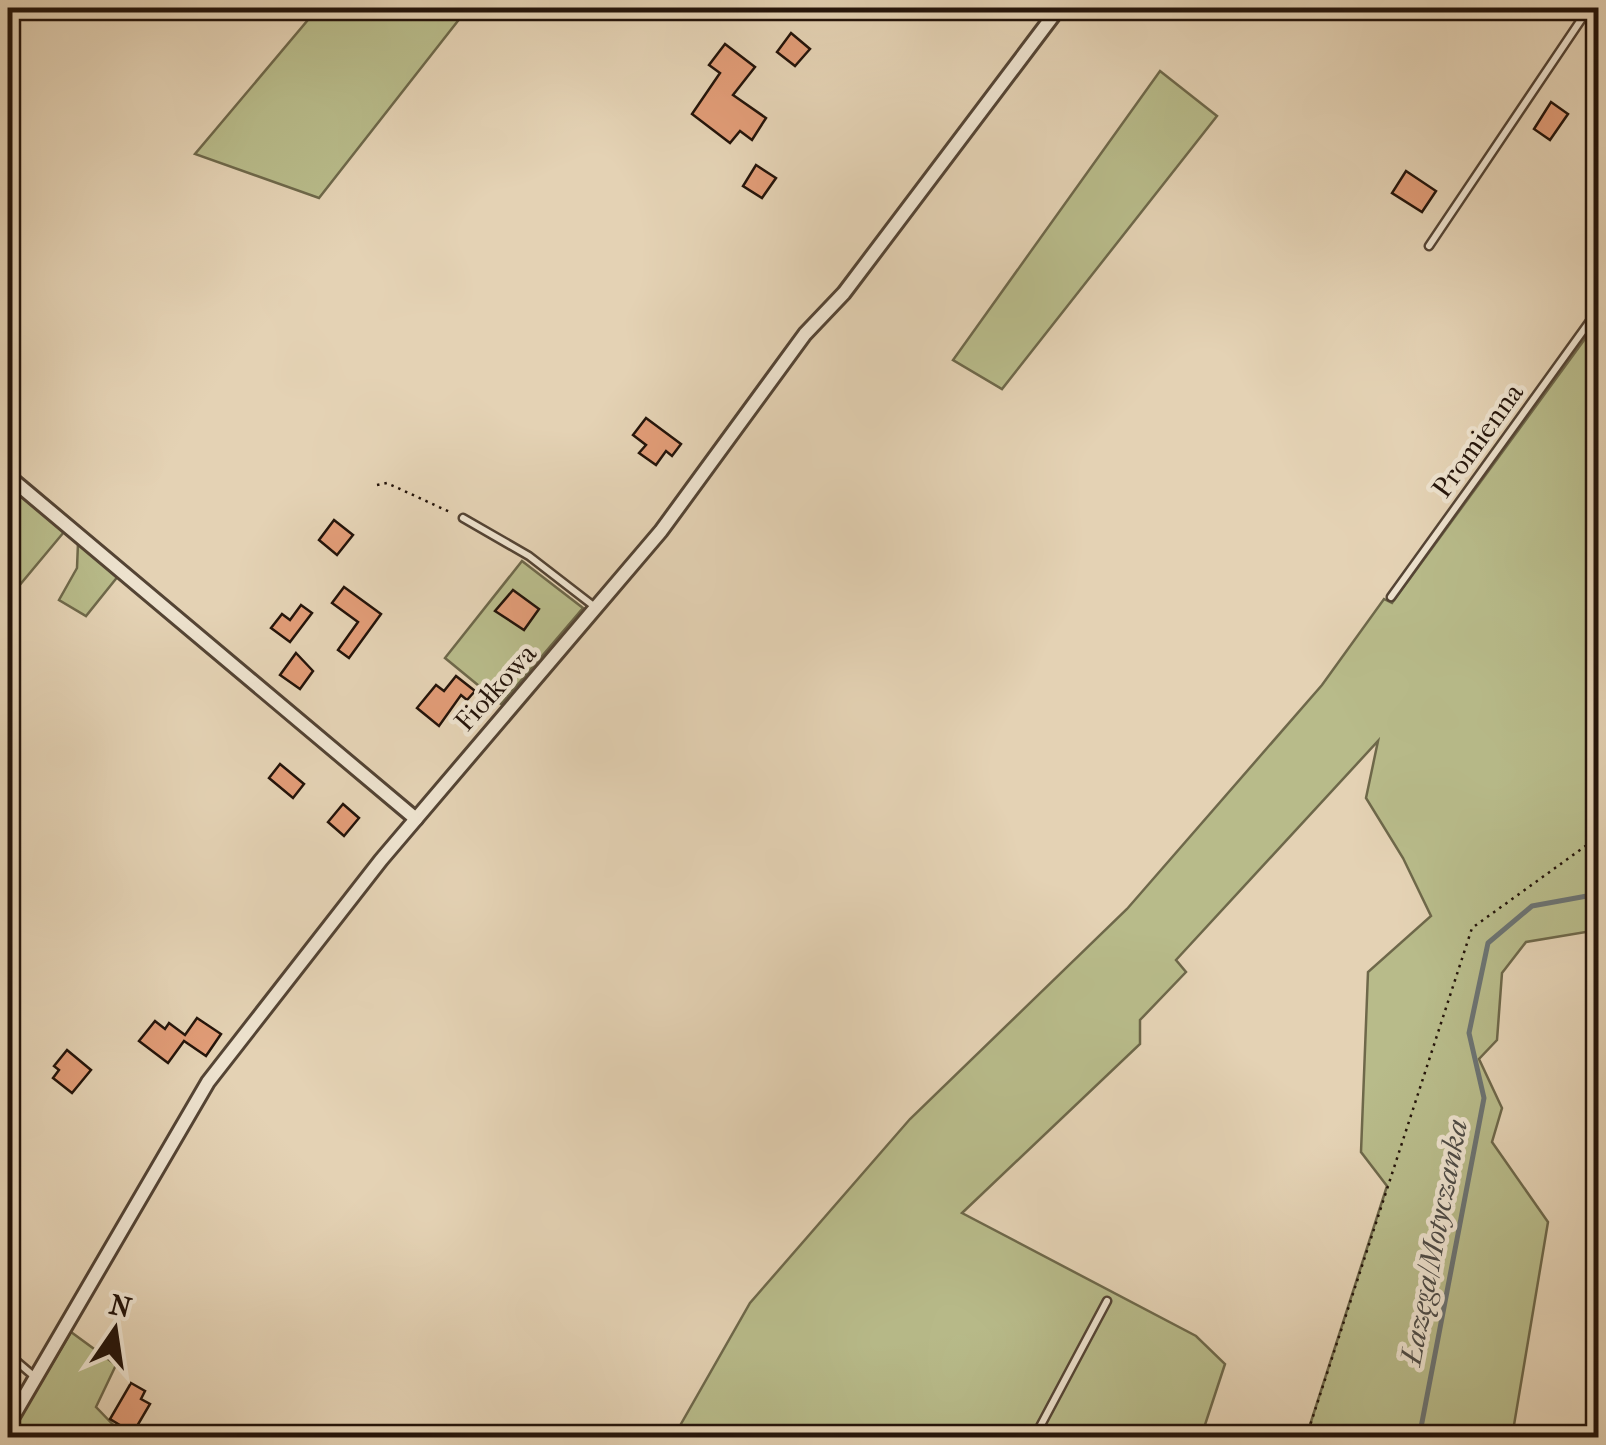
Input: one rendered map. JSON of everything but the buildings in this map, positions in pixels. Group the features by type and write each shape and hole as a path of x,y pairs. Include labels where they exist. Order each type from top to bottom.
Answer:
{"street":[{"name":"Fiołkowa","path":"8,1425 189,1108 312,946 724,450 805,334 844,294 1059,8"},
{"path":"8,476 416,820"}],"lane":[{"path":"1429,246 1590,8"},
{"name":"Promienna","path":"1392,597 1598,310"},
{"path":"463,518 529,556 596,608"},
{"path":"1034,1438 1107,1301"},
{"path":"8,1354 37,1379"}],"path":[{"path":"376,485 387,483 463,518"},
{"path":"1306,1438 1472,928 1598,836"}],"green space":[{"path":"318,8 468,8 319,198 195,154"},
{"path":"1160,71 1217,116 1002,389 953,360"},
{"path":"1598,321 1598,930 1526,942 1502,973 1497,1040 1479,1059 1502,1108 1492,1142 1548,1222 1512,1437 1306,1437 1387,1186 1361,1152 1368,972 1431,916 1403,858 1366,798 1378,741 1176,960 1186,972 1140,1020 1140,1044 962,1213 1196,1336 1225,1364 1201,1437 673,1438 750,1303 910,1119 1127,909 1322,685 1384,599 1392,603"},
{"path":"8,484 64,532 8,599"},
{"path":"78,543 119,575 86,616 59,600 77,568"},
{"path":"522,561 583,608 501,704 445,658"},
{"path":"71,1332 116,1365 96,1407 125,1437 8,1438"}],"waterway":[{"name":"Łazęga/Motyczanka","path":"1419,1438 1484,1098 1469,1033 1488,943 1532,906 1598,894"}]}
